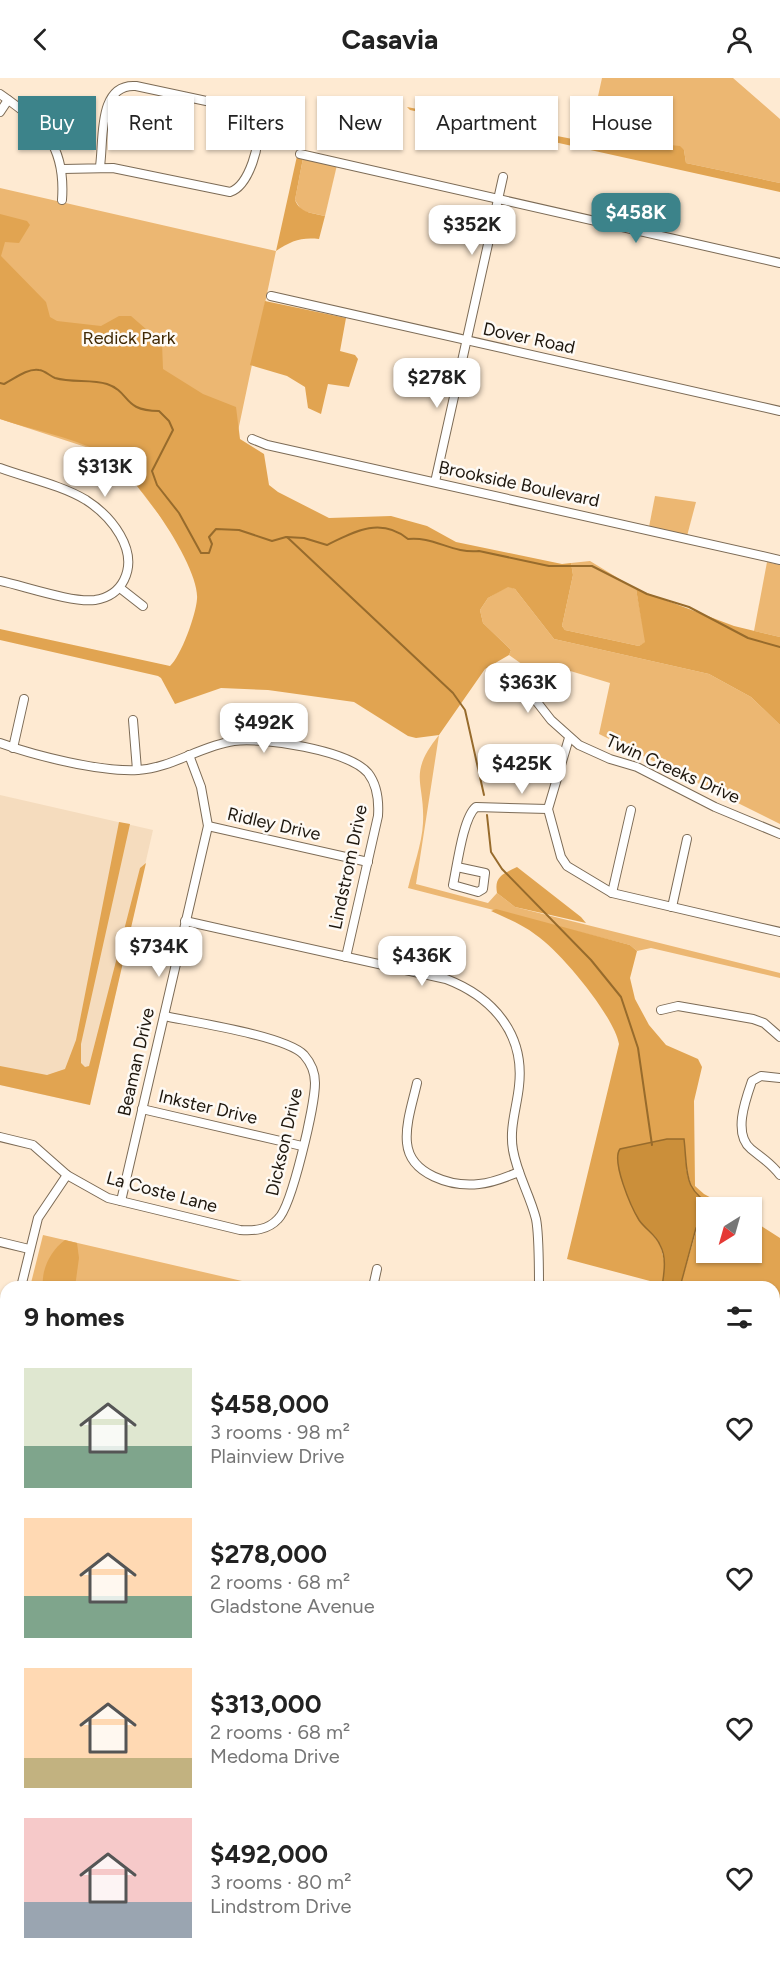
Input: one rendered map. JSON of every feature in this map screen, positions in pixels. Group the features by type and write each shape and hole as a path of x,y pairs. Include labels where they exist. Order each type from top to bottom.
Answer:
{"street":[{"path":"63,169 100,166 216,191 236,190 249,174 257,136 254,119 239,108 136,86 123,86 113,93 108,104 100,166"},
{"path":"0,94 46,132 63,169 62,200"},
{"path":"0,112 8,100"},
{"path":"300,154 780,263"},
{"path":"435,482 503,177"},
{"name":"Dover Road","path":"271,296 780,411"},
{"name":"Brookside Boulevard","path":"252,439 267,446 780,560"},
{"path":"0,468 79,496 104,515 121,536 129,556 126,577 120,588 94,600 0,581"},
{"path":"120,588 143,606"},
{"name":"Twin Creeks Drive","path":"512,670 535,701 569,738 780,834"},
{"path":"13,748 24,699"},
{"path":"133,720 137,770"},
{"path":"569,738 548,809 561,858 580,875 612,893 780,932"},
{"name":"Lindstrom Drive","path":"0,743 99,767 137,770 151,769 235,741 269,741 336,756 359,765 375,784 379,800 368,862 346,957"},
{"name":"Beaman Drive","path":"121,1201 208,826 201,787 189,755"},
{"path":"457,867 469,816 476,807 548,809"},
{"path":"612,893 630,810"},
{"name":"Ridley Drive","path":"208,826 368,862"},
{"path":"672,907 687,839"},
{"path":"185,921 446,979 477,993 501,1016 511,1032 519,1057 520,1075 512,1124 512,1146 536,1220 539,1281"},
{"path":"661,1010 678,1006 753,1020 764,1023 780,1037"},
{"name":"Dickson Drive","path":"164,1016 283,1043 302,1053 314,1071 315,1083 286,1209 271,1225 260,1229"},
{"path":"778,1172 746,1144 741,1130 752,1081 761,1076 780,1078"},
{"path":"417,1083 406,1142 411,1156 424,1172 470,1185 490,1183 519,1172"},
{"name":"Inkster Drive","path":"142,1109 302,1146"},
{"name":"La Coste Lane","path":"0,1137 33,1145 68,1175 95,1192 121,1201 240,1230 260,1229"},
{"path":"778,1172 780,1158"},
{"path":"22,1281 38,1218 68,1175"},
{"path":"0,1242 29,1249"},
{"path":"374,1281 377,1269"}],"shaded area":[{"path":"0,795 153,830 90,1105 0,1085"},
{"path":"667,1139 684,1139 689,1179 700,1197 696,1197 696,1228 682,1281 663,1281 664,1255 656,1238 641,1223 627,1195 620,1173 618,1155 620,1149"}],"green space":[{"path":"602,78 733,78 780,119 780,183 686,163 684,150 673,148 673,96 598,96"},
{"path":"558,136 570,139 570,145 558,143"},
{"path":"673,145 680,146 684,150 686,163 780,183 780,192 590,150 673,150"},
{"path":"297,156 303,158 295,200 303,210 325,216 319,239 296,240 276,251"},
{"path":"303,158 337,165 325,216 302,211 295,200"},
{"name":"Redick Park","path":"0,188 276,251 238,431 166,524 124,469 101,452 0,419"},
{"path":"0,214 27,221 30,225 19,243 5,242 1,256 46,302 50,317 57,321 101,326 119,316 131,316 162,343 163,369 203,394 236,407 240,439 264,454 269,485 278,492 329,518 391,516 427,526 456,542 562,564 571,563 573,575 562,626 565,630 639,646 645,642 636,589 734,626 780,637 780,725 751,697 709,674 554,639 515,589 508,587 488,598 480,610 483,623 511,650 509,655 485,669 439,735 416,738 408,736 354,702 268,690 221,688 175,704 158,676 0,640 0,629 170,666 179,654 187,635 197,599 195,584 176,542 145,496 114,461 101,452 77,442 0,419"},
{"path":"265,301 346,318 340,351 355,355 358,359 349,387 328,384 321,414 308,408 305,387 287,376 250,365"},
{"path":"655,496 696,502 687,536 649,527"},
{"path":"590,561 636,589 646,642 639,646 565,630 562,626 573,575 571,563"},
{"path":"767,562 780,565 780,637 754,631"},
{"path":"508,586 515,589 554,639 709,674 751,697 780,725 780,824 599,734 610,683 567,670 543,679 509,655 511,650 483,623 480,610 488,598"},
{"path":"439,735 416,884 488,903 497,893 515,907 780,973 780,978 651,948 637,951 630,945 408,888 423,823 420,769 429,749"},
{"path":"119,822 130,824 81,1044 81,1063 85,1067 89,1066 140,868 146,863 90,1105 0,1085 0,1066 47,1075 65,1069 76,1040"},
{"path":"517,867 586,923 515,907 497,893 498,879"},
{"path":"496,909 630,945 637,951 630,978 635,999 649,1025 666,1045 698,1059 702,1067 694,1101 695,1186 710,1197 699,1197 691,1186 684,1140 667,1139 620,1149 639,1219 660,1244 665,1264 663,1281 650,1281 567,1259 619,1044 607,1018 585,985 547,943 520,925 491,911"},
{"path":"762,1226 780,1238 780,1281 682,1281 696,1231 696,1263 762,1263"},
{"path":"43,1235 242,1281 32,1281"},
{"path":"65,1240 77,1243 79,1258 76,1281 43,1281 48,1260"}],"waterway":[{"path":"0,383 4,384 30,371 41,370 55,378 107,384 115,387 133,405 159,411 169,421 173,430 152,471 157,485 179,513 201,553 209,553 212,544 209,537 216,529 239,530 272,541 286,537 304,538 327,545 368,528 388,529 408,539 426,540 460,550 479,551 549,566 592,566 647,594 689,607 748,638 780,647"},
{"path":"287,537 453,693 465,710 484,795"},
{"path":"487,815 491,852 502,869 591,960 621,997 638,1048 652,1145"}]}
